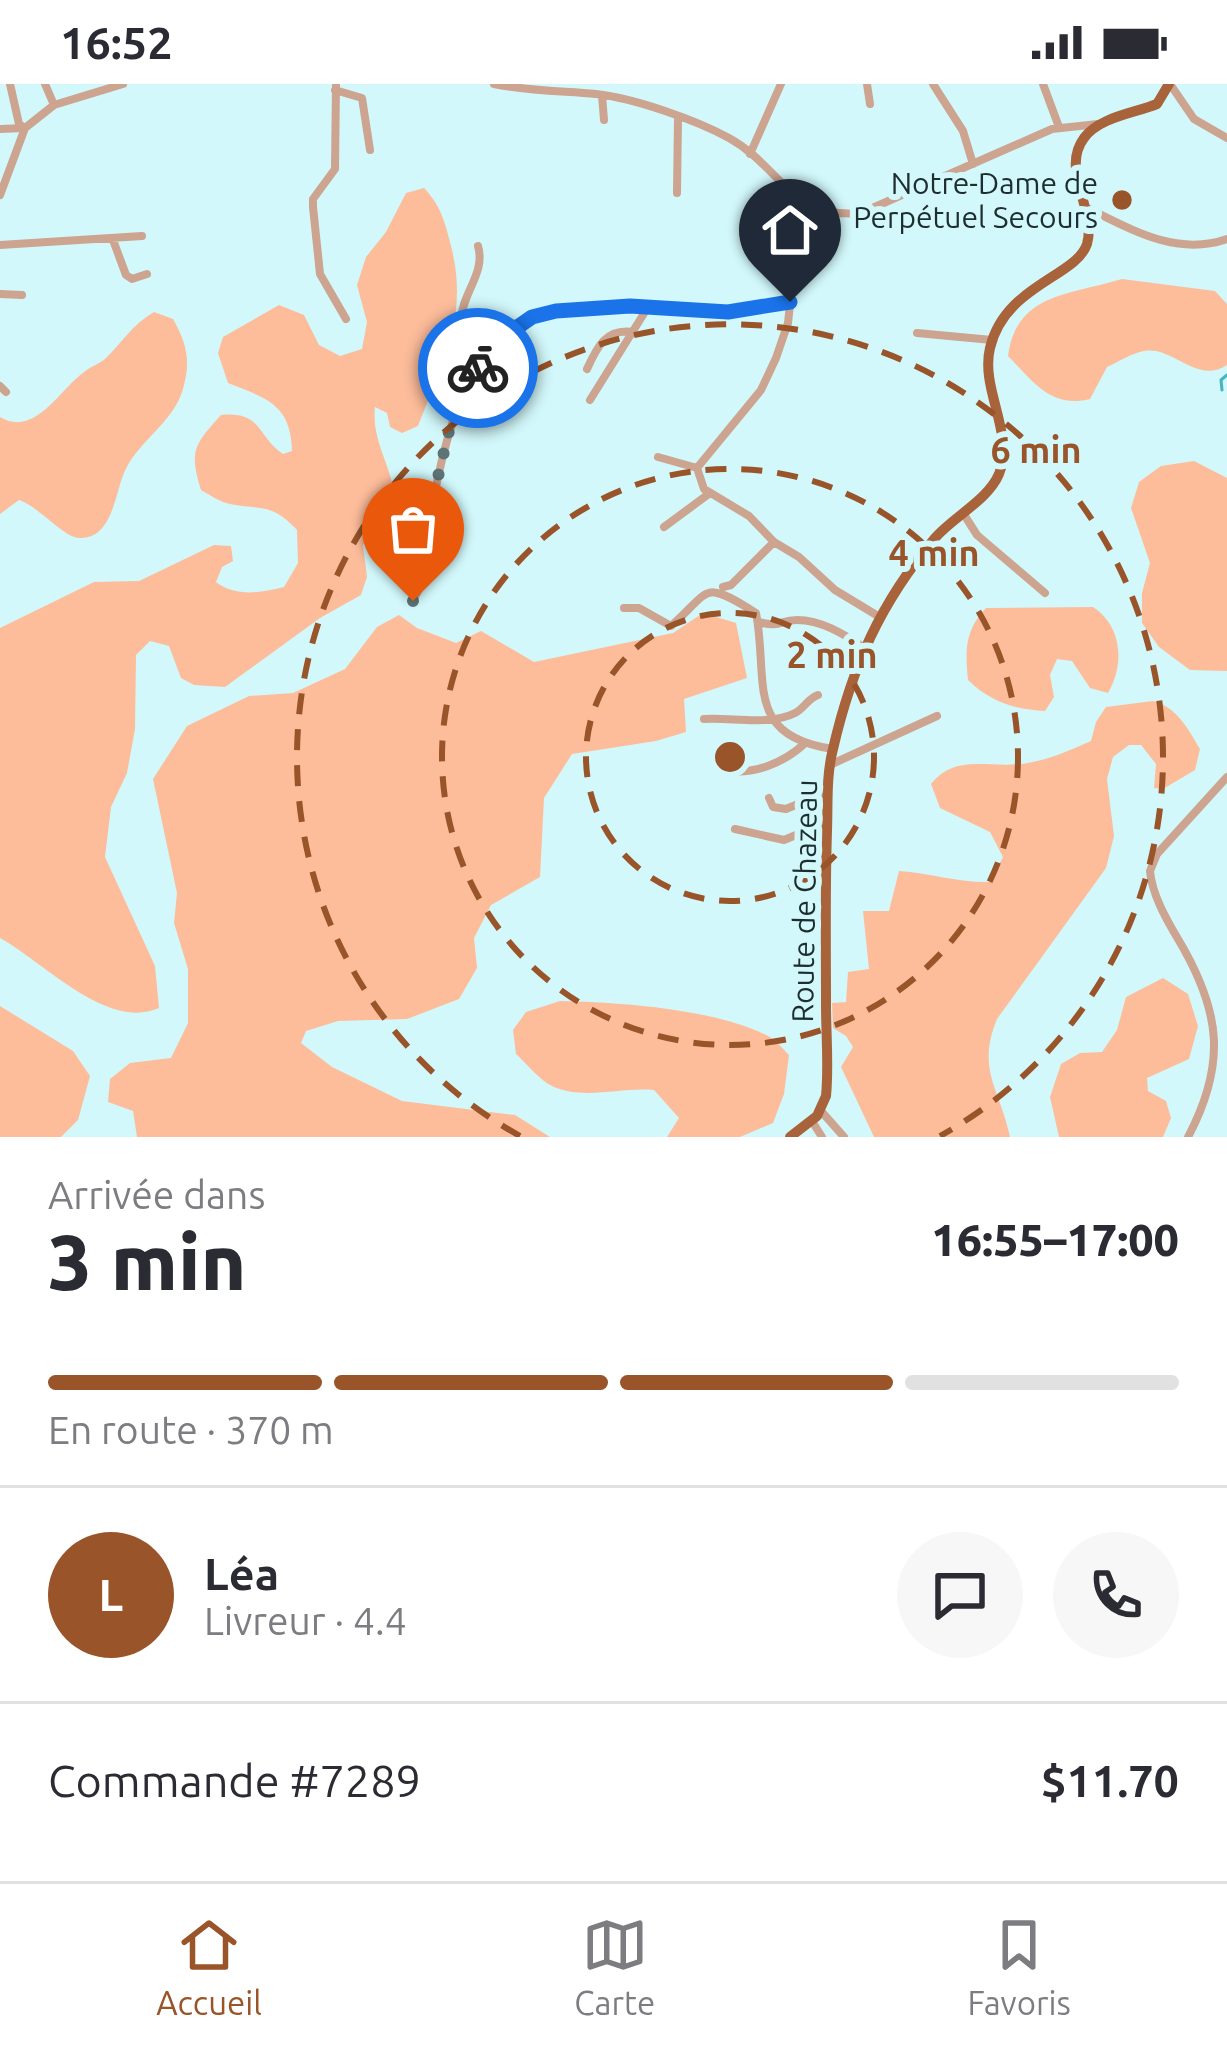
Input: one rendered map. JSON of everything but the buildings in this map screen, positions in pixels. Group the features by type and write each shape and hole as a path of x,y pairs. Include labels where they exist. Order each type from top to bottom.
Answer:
{"main road":[{"path":"992,340 1017,300 1082,254 1089,232 1077,154 1083,138 1100,124 1157,104 1170,84"},
{"name":"Route de Chazeau","path":"816,1116 827,1086 827,822 832,749 862,647 878,616 938,534 994,483 1001,464 1001,438 988,364 992,340"},
{"path":"790,1137 816,1116"}],"street":[{"path":"10,84 19,124 25,128"},
{"path":"45,84 54,105"},
{"path":"0,195 25,128 54,105 99,87 123,84"},
{"path":"494,84 602,94 678,118 734,140 823,212 861,213 1059,127 1100,124"},
{"path":"749,154 781,84"},
{"path":"867,84 870,104"},
{"path":"933,84 963,131 974,164"},
{"path":"1043,84 1059,127"},
{"path":"1170,84 1194,119 1227,137"},
{"path":"346,319 320,274 313,207 313,199 335,170 335,87 362,98 370,150"},
{"path":"602,94 604,120"},
{"path":"677,193 678,118"},
{"path":"0,129 25,128"},
{"path":"1084,206 1142,235 1185,247 1204,247 1227,238"},
{"path":"697,468 761,390 788,323 796,249 812,207"},
{"path":"0,245 142,236"},
{"path":"113,240 126,275 132,279 147,274"},
{"path":"478,246 482,262 465,298 461,320 474,328 520,325"},
{"path":"0,294 22,295"},
{"path":"413,601 449,431 479,364 520,325 556,311 649,306 728,312 790,302"},
{"path":"590,400 649,306"},
{"path":"586,369 599,344 616,331 633,332"},
{"path":"917,333 992,340"},
{"path":"658,457 697,468"},
{"path":"697,468 704,489 749,516 835,590 878,616"},
{"path":"664,527 710,493"},
{"path":"962,512 977,535 1045,593"},
{"path":"723,586 731,585 774,542"},
{"path":"624,608 648,611 671,626 697,596 710,592 756,613 763,701 771,719 803,745 832,749"},
{"path":"758,622 777,627 798,620 819,624 862,647"},
{"path":"704,718 771,719 796,712 818,694"},
{"path":"830,765 937,716"},
{"path":"730,771 762,768 803,745"},
{"path":"1188,1137 1217,1087 1221,1041 1210,994 1166,917 1150,871 1157,854 1227,777"},
{"path":"769,798 773,807 787,809 828,791"},
{"path":"735,829 784,840 827,822"},
{"path":"816,1116 822,1137"},
{"path":"816,1116 844,1137"}],"shaded area":[{"path":"424,188 442,215 451,246 455,316 418,426 402,433 390,427 387,413 375,407 376,432 393,494 386,515 363,545 367,577 361,595 320,618 225,687 194,685 181,678 169,646 150,641 136,655 135,729 127,773 111,807 105,857 155,966 159,1008 139,1013 97,1002 0,938 0,628 94,582 139,581 214,545 231,546 233,561 222,567 216,582 223,587 248,592 284,587 298,563 297,530 273,511 215,498 201,490 197,477 196,449 221,415 245,417 283,454 292,451 287,423 274,405 228,383 218,353 223,337 279,305 304,315 319,345 340,356 362,349 367,322 357,285 366,257 386,232 406,193"},
{"path":"1122,279 1215,291 1227,304 1227,365 1205,371 1155,351 1139,352 1107,367 1090,399 1076,401 1044,391 1008,356 1013,335 1034,308"},
{"path":"154,312 173,319 178,328 186,353 185,379 172,412 130,461 100,531 74,537 19,500 0,514 0,417 13,422 36,416"},
{"path":"1194,461 1227,478 1227,671 1190,670 1159,647 1142,623 1142,593 1150,563 1131,508 1139,482 1161,466"},
{"path":"1093,607 1110,624 1118,646 1117,670 1108,693 1090,688 1072,661 1057,659 1050,675 1054,697 1045,711 1003,703 968,680 968,641 986,608"},
{"path":"703,613 736,623 747,678 684,699 686,732 572,754 544,798 540,877 491,905 474,938 477,968 459,999 407,1019 338,1021 306,1031 301,1043 332,1067 402,1101 515,1115 550,1137 137,1137 133,1111 108,1102 110,1079 130,1063 171,1058 188,1023 188,969 174,923 177,893 153,779 187,726 249,696 293,693 345,669 377,627 399,615 417,628 456,643 481,631 534,662 673,633"},
{"path":"1153,701 1175,713 1191,734 1200,749 1195,770 1163,789 1154,788 1156,764 1141,745 1129,745 1113,757 1107,779 1114,836 1106,868 997,1019 991,1037 989,1066 1010,1137 874,1137 841,1067 853,1047 833,1028 832,1003 846,1002 848,972 869,969 863,911 889,911 899,871 990,882 1003,857 990,832 940,808 931,784 963,765 1014,765 1060,754 1091,741 1106,707"},
{"path":"1163,978 1188,994 1198,1026 1189,1059 1147,1078 1148,1091 1166,1101 1171,1118 1163,1137 1059,1137 1050,1097 1061,1064 1080,1053 1102,1052 1117,1030 1126,997"},
{"path":"560,1001 695,1013 768,1036 789,1055 784,1094 773,1123 740,1137 667,1137 679,1118 654,1090 578,1093 549,1084 516,1054 513,1030 526,1012"},
{"path":"0,1006 73,1051 90,1076 78,1120 61,1137 0,1137"}],"waterway":[{"path":"1222,390 1221,380 1227,375"}],"way so far":[{"path":"413,601 449,431 478,368"}],"place":[{"name":"Notre-Dame de Perpétuel Secours","path":"1122,200"}],"route":[{"path":"478,368 506,335 532,317 556,311 630,306 728,312 790,302"}]}
